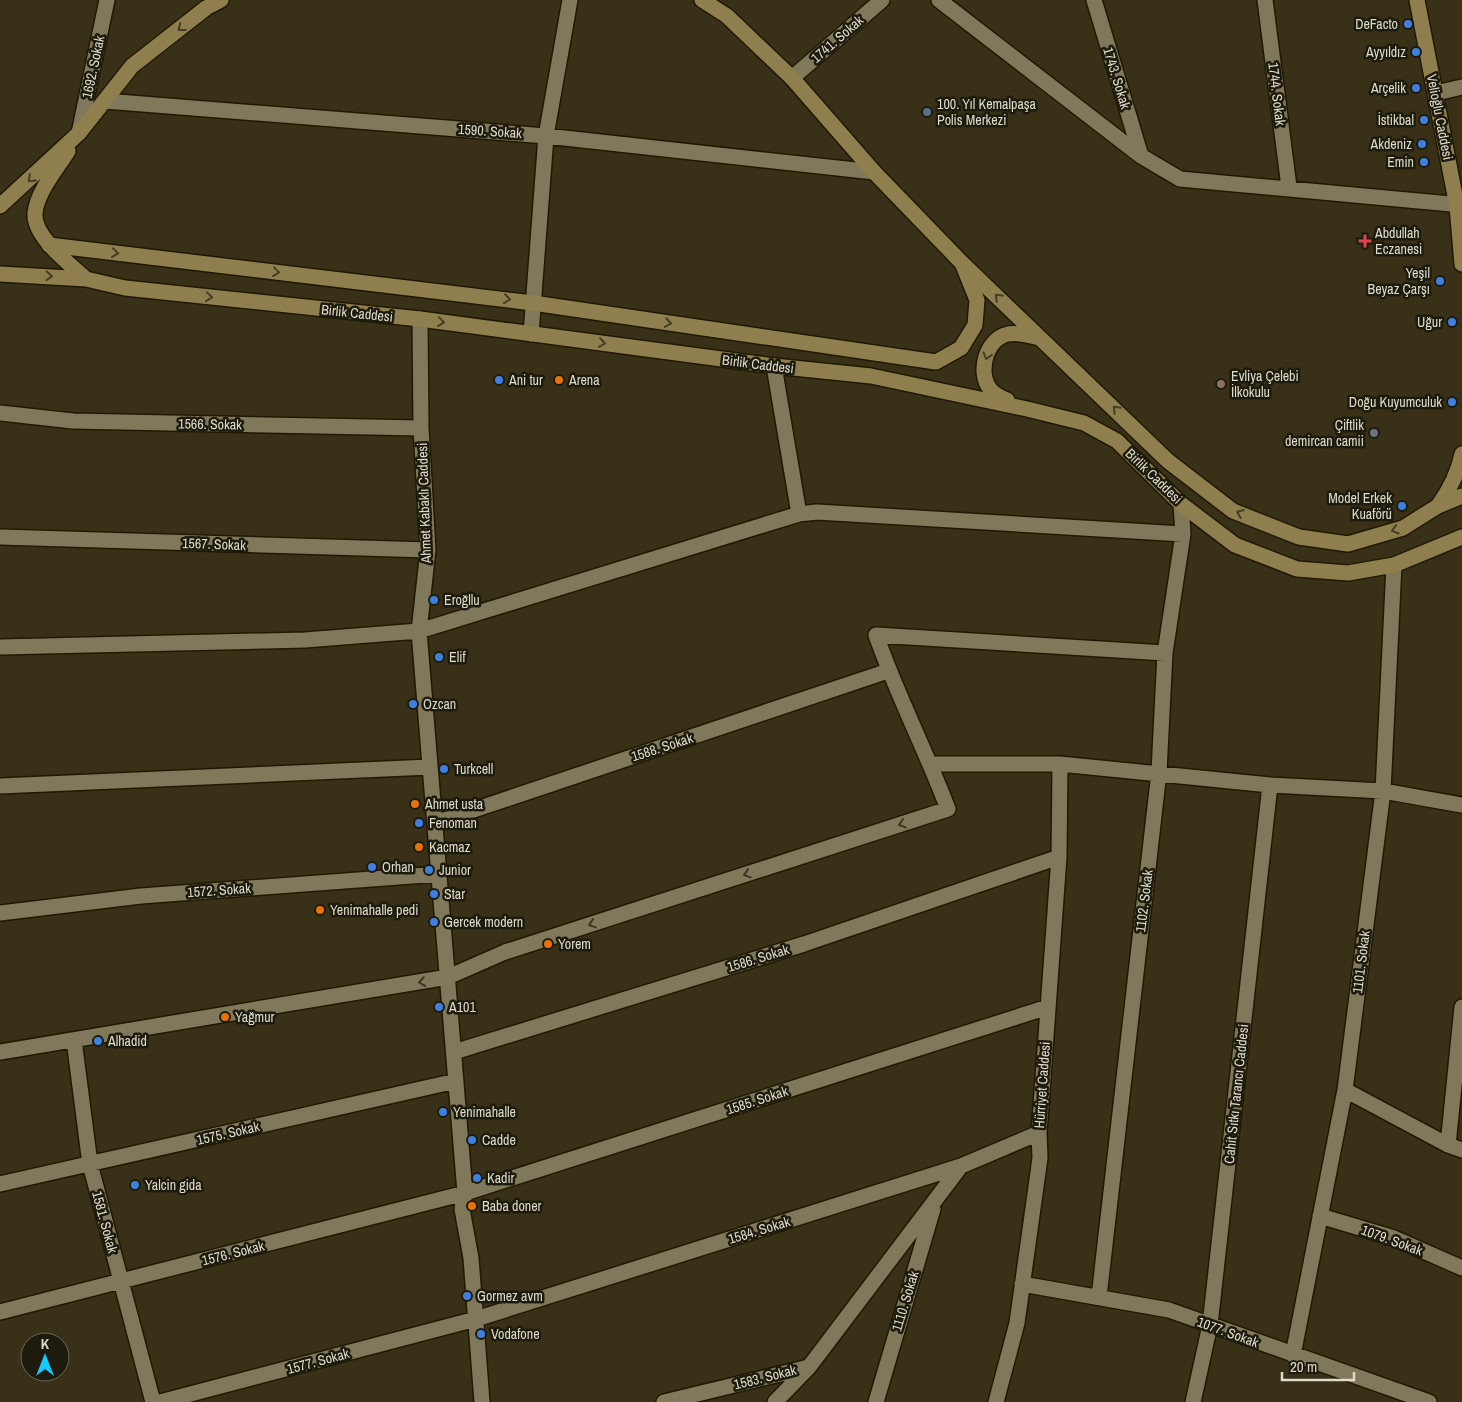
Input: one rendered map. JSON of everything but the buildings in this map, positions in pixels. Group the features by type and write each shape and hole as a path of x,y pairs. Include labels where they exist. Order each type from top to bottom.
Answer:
{"main road":[{"path":"86,278 49,245 37,225 34,215 44,189 79,133 132,66 206,8 221,0"},
{"name":"Birlik Caddesi","path":"702,0 727,16 792,78 874,172 962,263 1168,461 1233,511 1299,537 1348,544 1403,528 1438,506 1462,496"},
{"name":"Velioğlu Caddesi","path":"1417,0 1459,205 1462,264"},
{"path":"0,206 79,133"},
{"path":"49,245 533,302 936,362 961,348 975,325 977,300 962,263"},
{"name":"Birlik Caddesi","path":"0,274 86,278 125,288 420,319 774,366 871,376 1027,409 1084,424 1117,441 1181,504 1235,545 1297,569 1348,573 1394,565 1462,537"},
{"path":"1027,409 991,390 985,374 986,359 991,345 1006,334 1023,334 1041,339"},
{"path":"1438,506 1451,488 1460,467 1462,454"}],"street":[{"name":"1692. Sokak","path":"79,133 107,0"},
{"path":"531,334 546,136 570,0"},
{"name":"1741. Sokak","path":"792,78 882,0"},
{"path":"939,0 1141,156 1180,179 1289,187 1459,205"},
{"name":"1743. Sokak","path":"1094,0 1141,156"},
{"name":"1744. Sokak","path":"1265,0 1289,187"},
{"path":"1436,93 1462,87"},
{"name":"1590. Sokak","path":"105,101 546,136 874,172"},
{"name":"Ahmet Kabaklı Caddesi","path":"420,319 421,428 428,550 419,631 465,1193 462,1209 471,1258 482,1402"},
{"path":"774,366 799,514"},
{"name":"1566. Sokak","path":"0,413 74,422 421,428"},
{"name":"1102. Sokak","path":"1098,1297 1159,772 1165,652 1182,534 1181,504"},
{"path":"0,647 305,640 419,631 799,514 817,512 1182,534"},
{"name":"1567. Sokak","path":"0,538 428,550"},
{"name":"1101. Sokak","path":"1292,1355 1344,1090 1383,791 1394,565"},
{"path":"0,1052 448,978 505,952 948,809 931,764 888,671 876,635 1165,652"},
{"name":"1588. Sokak","path":"435,823 888,671"},
{"path":"931,764 1060,764 1159,772 1270,786 1383,791 1462,805"},
{"name":"Hürriyet Caddesi","path":"996,1402 1017,1323 1040,1158 1039,1133 1059,857 1060,764"},
{"path":"0,786 430,767"},
{"name":"Cahit Sıtkı Tarancı Caddesi","path":"1192,1402 1210,1325 1270,786"},
{"name":"1586. Sokak","path":"454,1052 804,944 1059,857"},
{"name":"1572. Sokak","path":"0,913 142,896 439,874"},
{"name":"1585. Sokak","path":"465,1193 1048,1007"},
{"path":"1344,1090 1455,1148 1462,1007"},
{"name":"1581. Sokak","path":"74,1040 90,1164 153,1402"},
{"name":"1575. Sokak","path":"0,1184 456,1081"},
{"name":"1584. Sokak","path":"476,1319 961,1166 1039,1133"},
{"path":"775,1402 809,1367 961,1166"},
{"name":"1576. Sokak","path":"0,1312 465,1193"},
{"name":"1110. Sokak","path":"876,1402 936,1200"},
{"name":"1079. Sokak","path":"1320,1216 1394,1238 1462,1268"},
{"name":"1077. Sokak","path":"1022,1284 1169,1310 1429,1402"},
{"name":"1577. Sokak","path":"160,1402 476,1319"},
{"name":"1583. Sokak","path":"664,1402 809,1367"}],"place":[{"name":"DeFacto","path":"1408,24"},
{"name":"Ayyıldız","path":"1416,52"},
{"name":"Arçelik","path":"1416,88"},
{"name":"100. Yıl Kemalpaşa Polis Merkezi","path":"927,112"},
{"name":"İstikbal","path":"1424,120"},
{"name":"Akdeniz","path":"1422,144"},
{"name":"Emin","path":"1424,162"},
{"name":"Abdullah Eczanesi","path":"1365,241"},
{"name":"Yeşil Beyaz Çarşı","path":"1440,281"},
{"name":"Uğur","path":"1452,322"},
{"name":"Ani tur","path":"499,380"},
{"name":"Arena","path":"559,380"},
{"name":"Evliya Çelebi İlkokulu","path":"1221,384"},
{"name":"Doğu Kuyumculuk","path":"1452,402"},
{"name":"Çiftlik demircan camii","path":"1374,433"},
{"name":"Model Erkek Kuaförü","path":"1402,506"},
{"name":"Eroğllu","path":"434,600"},
{"name":"Elif","path":"439,657"},
{"name":"Ozcan","path":"413,704"},
{"name":"Turkcell","path":"444,769"},
{"name":"Ahmet usta","path":"415,804"},
{"name":"Fenoman","path":"419,823"},
{"name":"Kacmaz","path":"419,847"},
{"name":"Orhan","path":"372,867"},
{"name":"Junior","path":"429,870"},
{"name":"Star","path":"434,894"},
{"name":"Yenimahalle pedi","path":"320,910"},
{"name":"Gercek modern","path":"434,922"},
{"name":"Yorem","path":"548,944"},
{"name":"A101","path":"439,1007"},
{"name":"Yağmur","path":"225,1017"},
{"name":"Alhadid","path":"98,1041"},
{"name":"Yenimahalle","path":"443,1112"},
{"name":"Cadde","path":"472,1140"},
{"name":"Kadir","path":"477,1178"},
{"name":"Yalcin gida","path":"135,1185"},
{"name":"Baba doner","path":"472,1206"},
{"name":"Gormez avm","path":"467,1296"},
{"name":"Vodafone","path":"481,1334"}]}
